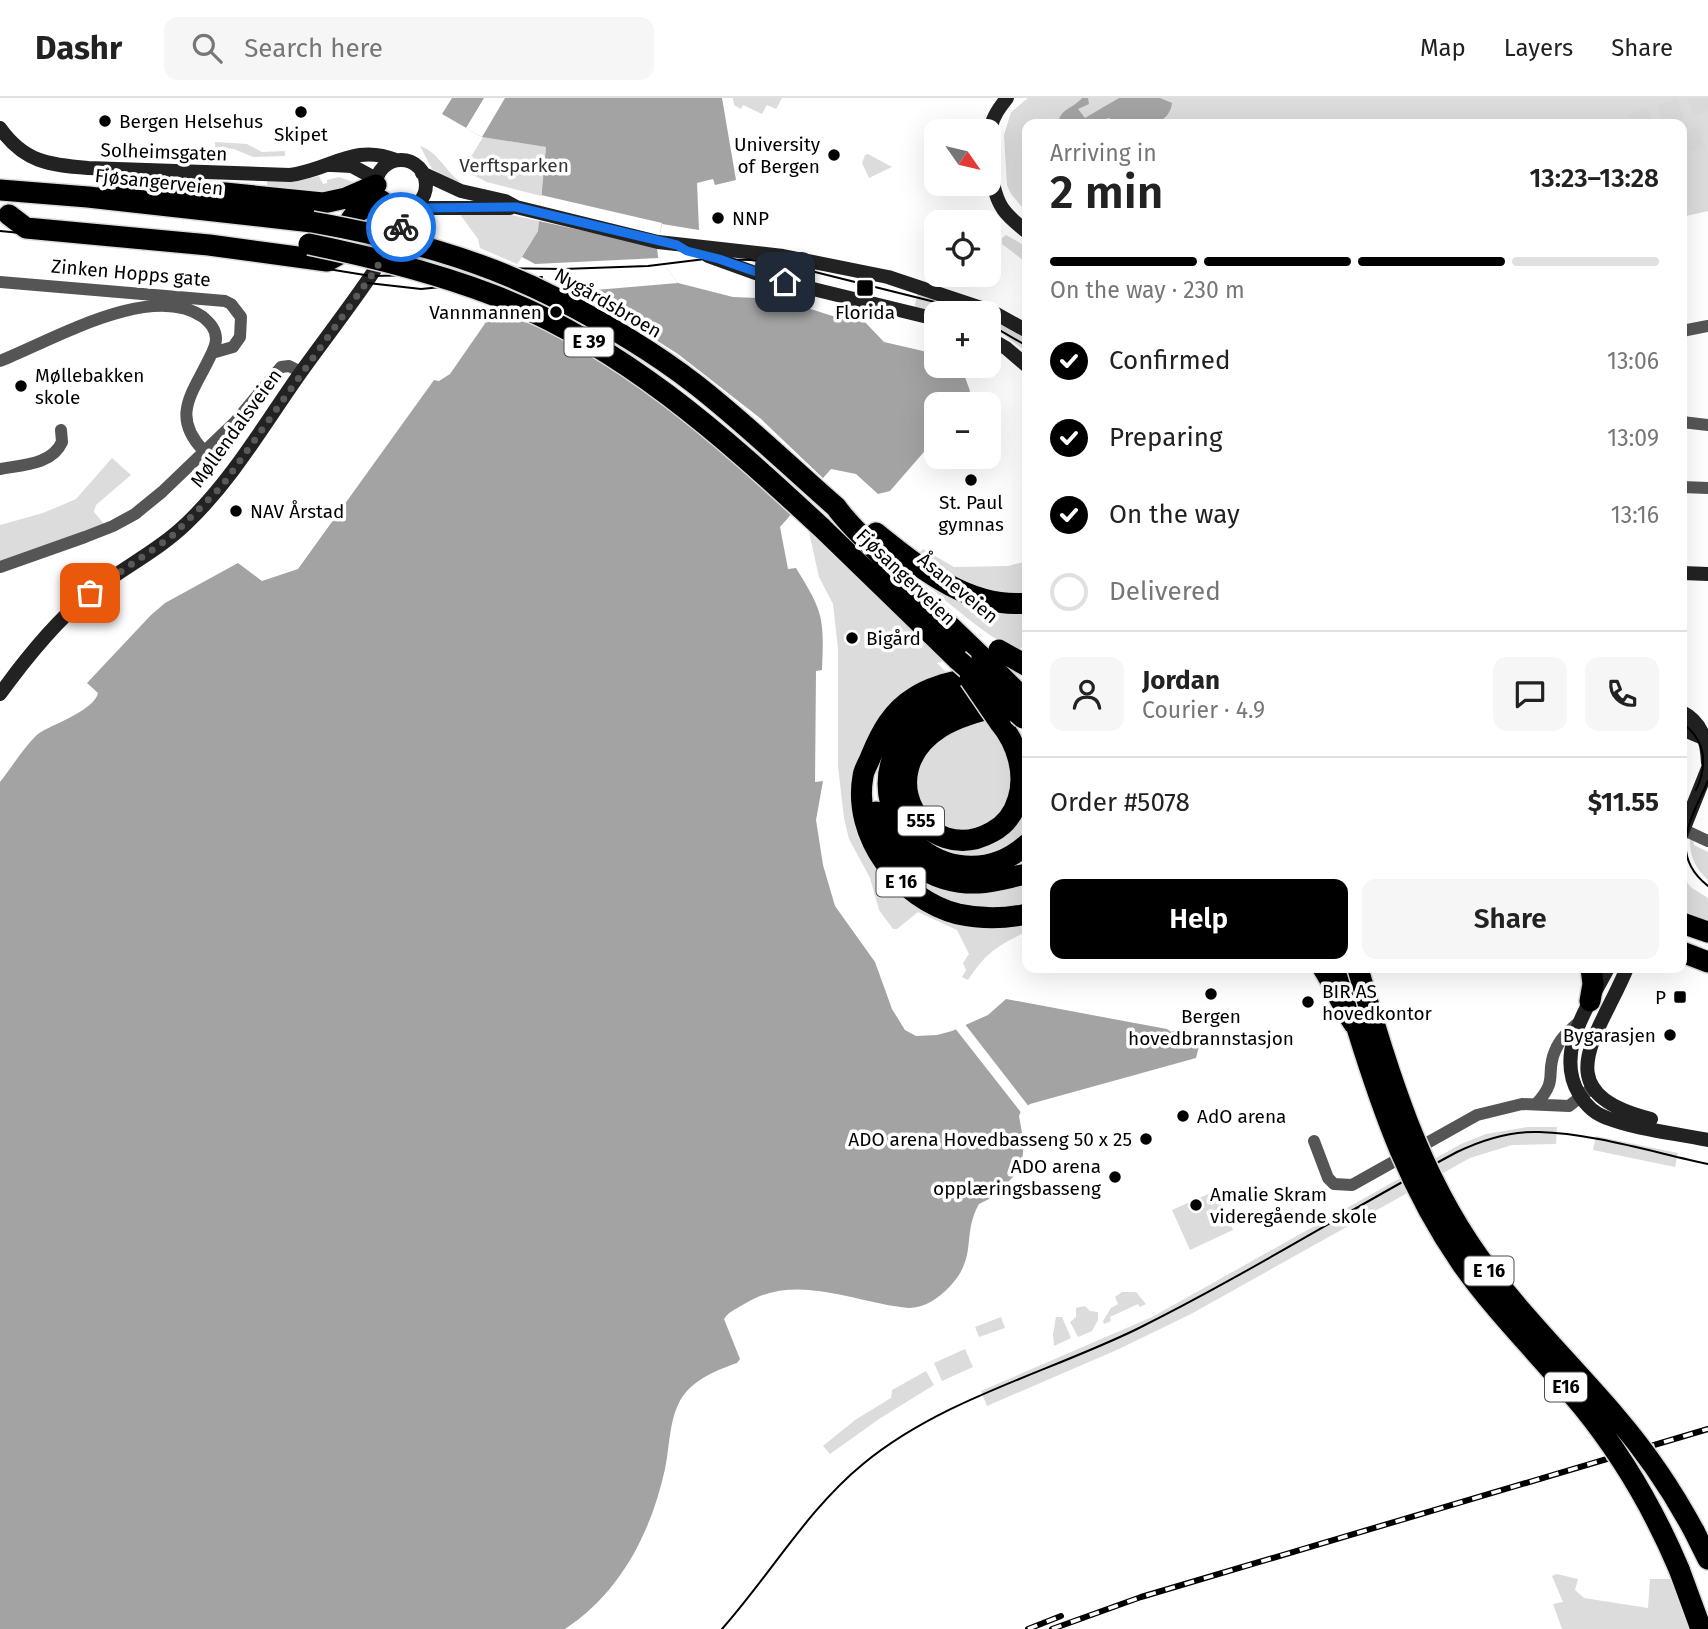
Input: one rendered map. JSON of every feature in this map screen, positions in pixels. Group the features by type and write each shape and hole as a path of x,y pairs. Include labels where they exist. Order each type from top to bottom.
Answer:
{"highway":[{"name":"E 39","path":"88,197 100,189 225,193 323,203 380,192"},
{"name":"Fjøsangerveien","path":"0,190 312,222"},
{"name":"E 39","path":"4,214 26,228 209,245 327,261 338,255 345,227 351,216 380,192"},
{"path":"323,203 338,214 345,227"},
{"name":"Fjøsangerveien","path":"4,214 160,226 309,244 434,275 495,296 571,332 614,357 679,402 744,455 958,660 1019,714"},
{"name":"Nygårdsbroen","path":"312,222 363,231 440,251 504,274 583,311 629,338 695,384 836,507"},
{"name":"E 39","path":"836,507 854,516 904,555 958,589 993,602 1022,603"},
{"name":"Fjøsangerveien","path":"836,507 848,524 888,562"},
{"name":"Åsaneveien","path":"888,562 902,571 963,625 990,654"},
{"name":"E 39","path":"990,654 1022,664"},
{"name":"E 39","path":"990,654 1019,714"},
{"path":"870,758 888,722 913,698 938,685 999,670 1022,660"},
{"name":"555","path":"1022,690 957,701 931,710 920,718 901,740 890,764 888,778 890,804 899,825 914,843 933,858 953,865 977,866 1000,861 1022,847"},
{"name":"555","path":"1019,714 1012,740 1020,765 1021,789 1012,813 997,829 977,838 958,840 933,831 918,818 906,790 907,770 916,750 931,734 955,720 1019,714"},
{"name":"E 16","path":"870,758 871,790 877,817 894,847 914,864 937,877 964,883 1022,875"},
{"name":"E 16","path":"870,758 863,774 862,792 867,823 882,859 900,881 930,903 956,914 984,918 1022,914"},
{"path":"1687,925 1708,932"},
{"path":"1687,954 1708,962"},
{"path":"1326,973 1338,993 1345,1013 1357,1028"},
{"path":"1344,973 1356,1012 1357,1028"},
{"name":"E 16","path":"1360,973 1405,1118 1424,1164 1448,1210 1511,1300 1609,1409 1649,1460 1681,1507 1708,1559"},
{"path":"1590,1001 1592,973"},
{"name":"E16","path":"1357,1028 1395,1144 1432,1218 1476,1283 1577,1399 1617,1452 1651,1510 1679,1569 1701,1629"}],"main road":[{"path":"1007,98 994,116 990,128 992,176 995,194 1003,210 1022,227"},
{"name":"Solheimsgaten","path":"2,135 31,157 63,166 88,168 290,175 306,173 362,154 379,153 396,160"},
{"path":"388,247 380,192 383,167 396,160 410,162 422,173 461,191 505,201 540,214 657,242 783,256 888,277 993,312 1022,328"},
{"name":"Solheimsgaten","path":"330,165 352,166 380,192"},
{"path":"413,206 422,198 425,188 422,173"},
{"path":"380,192 398,209 413,206 516,207"},
{"name":"Møllendalsveien","path":"0,694 49,631 71,610 90,593 151,553 198,512 245,455 374,272 413,206"},
{"path":"677,245 687,251 719,259 772,279 924,316"},
{"path":"1001,345 1022,362"},
{"path":"1687,573 1708,574"},
{"path":"1687,715 1697,723 1706,739 1708,763"},
{"path":"1687,731 1706,739"},
{"path":"1687,818 1708,768"},
{"path":"1605,973 1580,1020 1571,1051 1570,1066 1574,1083 1622,1111 1708,1132"},
{"path":"1626,973 1586,1060 1587,1093 1596,1112 1609,1119 1708,1140"}],"street":[{"name":"Zinken Hopps gate","path":"0,282 225,301 231,304 241,317 240,337 233,347 212,353"},
{"path":"0,361 113,314 153,307 189,310 206,320 215,331 216,337 212,353 191,395 185,417 193,440 203,450"},
{"path":"1687,330 1708,326"},
{"path":"0,566 80,540 135,514 235,422 281,367 289,366 301,372"},
{"path":"1687,423 1708,425"},
{"path":"0,469 41,461 51,456 62,442 61,429"},
{"path":"1687,487 1708,488"},
{"path":"1687,832 1708,841"},
{"path":"1537,1103 1551,1084 1556,1047 1580,1020"},
{"path":"1314,1141 1328,1178 1334,1184 1352,1185 1477,1115 1510,1106 1537,1103 1563,1107 1587,1093"}],"green space":[{"path":"733,98 782,98 776,109 767,105 762,114 743,105 741,109 734,105"},
{"path":"1028,98 1708,98 1708,211 1687,216 1687,119 1022,119 1022,207 1007,185 1004,135 1011,112"},
{"name":"Verftsparken","path":"483,137 546,147 541,196 487,182 463,170"},
{"path":"215,142 247,144 262,152 285,151 285,156 253,157 234,149 215,147"},
{"path":"420,146 437,157 459,181 457,185 432,169"},
{"path":"868,154 892,167 869,178 862,163"},
{"path":"319,176 323,184 339,177 353,182 344,188 323,193 267,187 267,181 301,180"},
{"path":"497,212 539,221 538,231 517,264 480,248 478,239 459,213"},
{"path":"1006,235 1022,244 1022,259 1002,244 1002,238"},
{"path":"918,290 951,301 924,301 924,311 914,310"},
{"path":"1001,320 1022,331 1022,348 1003,334"},
{"path":"112,458 131,475 96,505 94,512 105,525 0,564 0,525 43,513 76,499"},
{"path":"809,532 944,661 937,663 951,677 896,707 862,748 857,770 877,867 987,926 1012,928 1022,925 1022,934 994,950 968,980 962,977 966,970 963,963 969,954 957,930 918,912 897,929 893,929 879,910 870,878 849,839 838,766 838,649 833,604 819,577"},
{"path":"923,549 954,567 1008,566 1022,562 1022,597 976,590 917,555"},
{"path":"922,581 1022,610 1022,648 1015,651"},
{"path":"986,715 1012,761 1010,800 991,825 955,833 926,817 913,780 935,739"},
{"path":"1022,790 1022,834 1004,847 975,855 947,852 933,846 919,833 904,808 978,844"},
{"path":"1690,837 1694,845 1708,852 1708,880 1694,861"},
{"path":"891,857 1022,882 1022,910 998,914 934,900"},
{"path":"1687,882 1708,898 1708,921 1687,915"},
{"path":"1528,1127 1557,1127 1556,1144 1512,1145 1470,1158 1191,1314 1119,1349 987,1406 981,1391 1152,1317 1461,1144 1486,1134"},
{"path":"1596,1136 1678,1153 1675,1167 1593,1150"},
{"path":"1215,1191 1233,1230 1190,1250 1172,1210"},
{"path":"1122,1292 1136,1292 1146,1304 1140,1307 1138,1304 1110,1317 1111,1321 1104,1324 1103,1321 1111,1308 1118,1304 1115,1297"},
{"path":"1085,1306 1090,1311 1098,1312 1098,1320 1092,1331 1078,1337 1070,1322 1076,1317 1076,1308"},
{"path":"1001,1317 1005,1328 979,1337 975,1327"},
{"path":"1056,1317 1062,1317 1071,1338 1054,1346 1053,1334"},
{"path":"965,1349 973,1367 942,1381 934,1363"},
{"path":"926,1371 934,1385 830,1454 823,1446 855,1420 891,1398 892,1390"},
{"path":"1557,1574 1578,1579 1575,1590 1584,1598 1648,1608 1650,1579 1670,1579 1689,1629 1562,1629 1553,1604 1563,1602 1552,1576"}],"shaded area":[{"path":"452,98 722,98 736,180 715,185 713,179 697,183 699,230 662,224 657,247 658,257 678,283 733,297 779,299 842,319 863,320 884,342 924,351 924,378 965,378 970,392 924,392 924,452 890,491 878,494 856,474 831,469 780,527 788,569 796,568 805,583 817,606 822,627 822,670 816,671 815,782 823,781 816,820 823,865 835,906 875,962 892,1009 905,1030 916,1036 952,1031 988,1015 1006,999 1167,1029 1171,1032 1176,1030 1202,1035 1196,1058 1030,1104 1021,1111 1019,1116 1024,1144 1021,1169 993,1197 979,1204 962,1270 943,1293 931,1301 909,1308 826,1292 785,1290 765,1294 728,1314 724,1319 740,1359 737,1363 700,1380 683,1396 672,1422 659,1493 642,1538 630,1560 602,1598 565,1629 0,1629 0,782 37,735 90,705 98,693 87,683 165,603 238,563 262,581 298,569 434,380 439,381 450,374 484,325 502,289 538,231 546,147 482,137 442,114"},
{"path":"1082,98 1088,98 1089,104 1078,109 1085,118 1119,98 1160,98 1172,103 1163,119 1059,119"}],"pier":[{"path":"484,98 505,98 482,137 466,128"},
{"path":"541,195 662,223 657,247 539,221"},
{"path":"522,257 535,264 659,258 678,283 572,292 678,354 760,418 826,481 793,517 738,462 655,396 603,362 547,331 489,307 513,265 516,266"},
{"path":"964,1023 1030,1108 1023,1115 954,1027"}],"tunnel":[{"path":"1647,119 1708,100"},
{"path":"1687,141 1708,135"}],"tram line":[{"path":"0,231 235,254 371,276 424,275 494,268 648,266 705,259 751,260 791,266 931,301"},
{"path":"368,283 421,289 542,277"},
{"path":"1001,331 1022,343"},
{"path":"1687,727 1696,737 1702,754 1702,771 1696,790"},
{"path":"1687,835 1695,808 1708,781"},
{"path":"1687,854 1696,874 1708,886"},
{"path":"722,1629 824,1502 863,1464 894,1441 961,1404 1103,1345 1178,1308 1457,1152 1497,1137 1539,1132 1602,1140 1708,1164"}],"railway":[{"path":"1052,1629 1141,1597 1708,1429"},
{"path":"1028,1629 1061,1616"}],"way so far":[{"path":"90,593 171,537 222,486 374,272 401,227"}],"place":[{"name":"Skipet","path":"301,112"},
{"name":"Bergen Helsehus","path":"105,121"},
{"name":"University of Bergen","path":"834,155"},
{"name":"NNP","path":"718,218"},
{"name":"Florida","path":"865,288"},
{"name":"Vannmannen","path":"556,312"},
{"name":"Møllebakken skole","path":"21,386"},
{"name":"St. Paul gymnas","path":"971,480"},
{"name":"NAV Årstad","path":"236,511"},
{"name":"Bigård","path":"852,638"},
{"name":"Bergen hovedbrannstasjon","path":"1211,994"},
{"name":"P","path":"1680,997"},
{"name":"BIR AS hovedkontor","path":"1308,1002"},
{"name":"Bygarasjen","path":"1670,1035"},
{"name":"AdO arena","path":"1183,1116"},
{"name":"ADO arena Hovedbasseng 50 x 25","path":"1146,1139"},
{"name":"ADO arena opplæringsbasseng","path":"1115,1177"},
{"name":"Amalie Skram videregående skole","path":"1196,1205"}],"route":[{"path":"401,227 411,207 415,205 422,208 456,209 516,207 677,245 687,251 739,265 785,282"}]}
